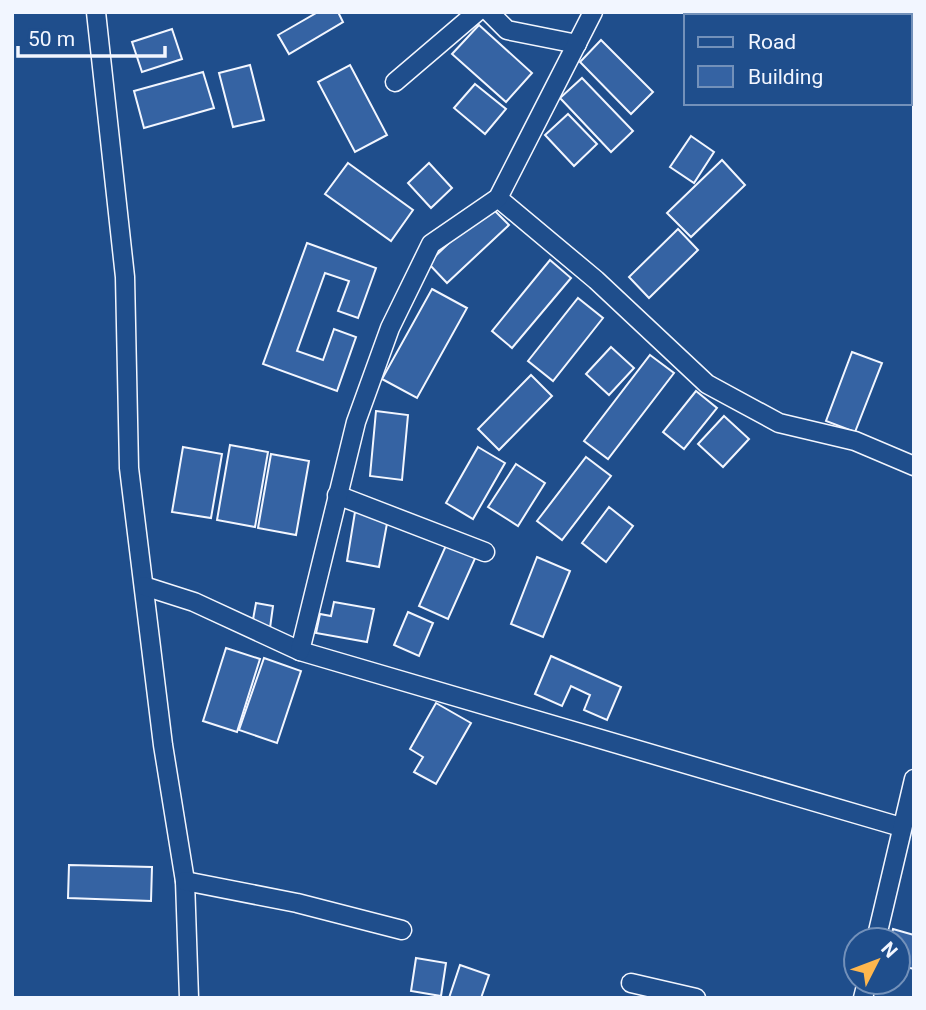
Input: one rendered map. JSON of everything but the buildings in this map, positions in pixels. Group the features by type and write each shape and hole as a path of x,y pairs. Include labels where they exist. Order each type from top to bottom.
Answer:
{"street":[{"path":"96,12 125,277 128,442 163,745 185,881 190,998"},
{"path":"395,82 477,12"},
{"path":"489,12 507,30 577,44"},
{"path":"300,651 356,422 390,328 431,244 498,198 593,12"},
{"path":"498,198 596,280 707,384 779,423 855,441 914,466"},
{"path":"337,495 485,552"},
{"path":"144,586 194,602 300,651 901,827"},
{"path":"879,926 914,779"},
{"path":"185,881 298,903 402,930"},
{"path":"631,983 695,998"}]}
